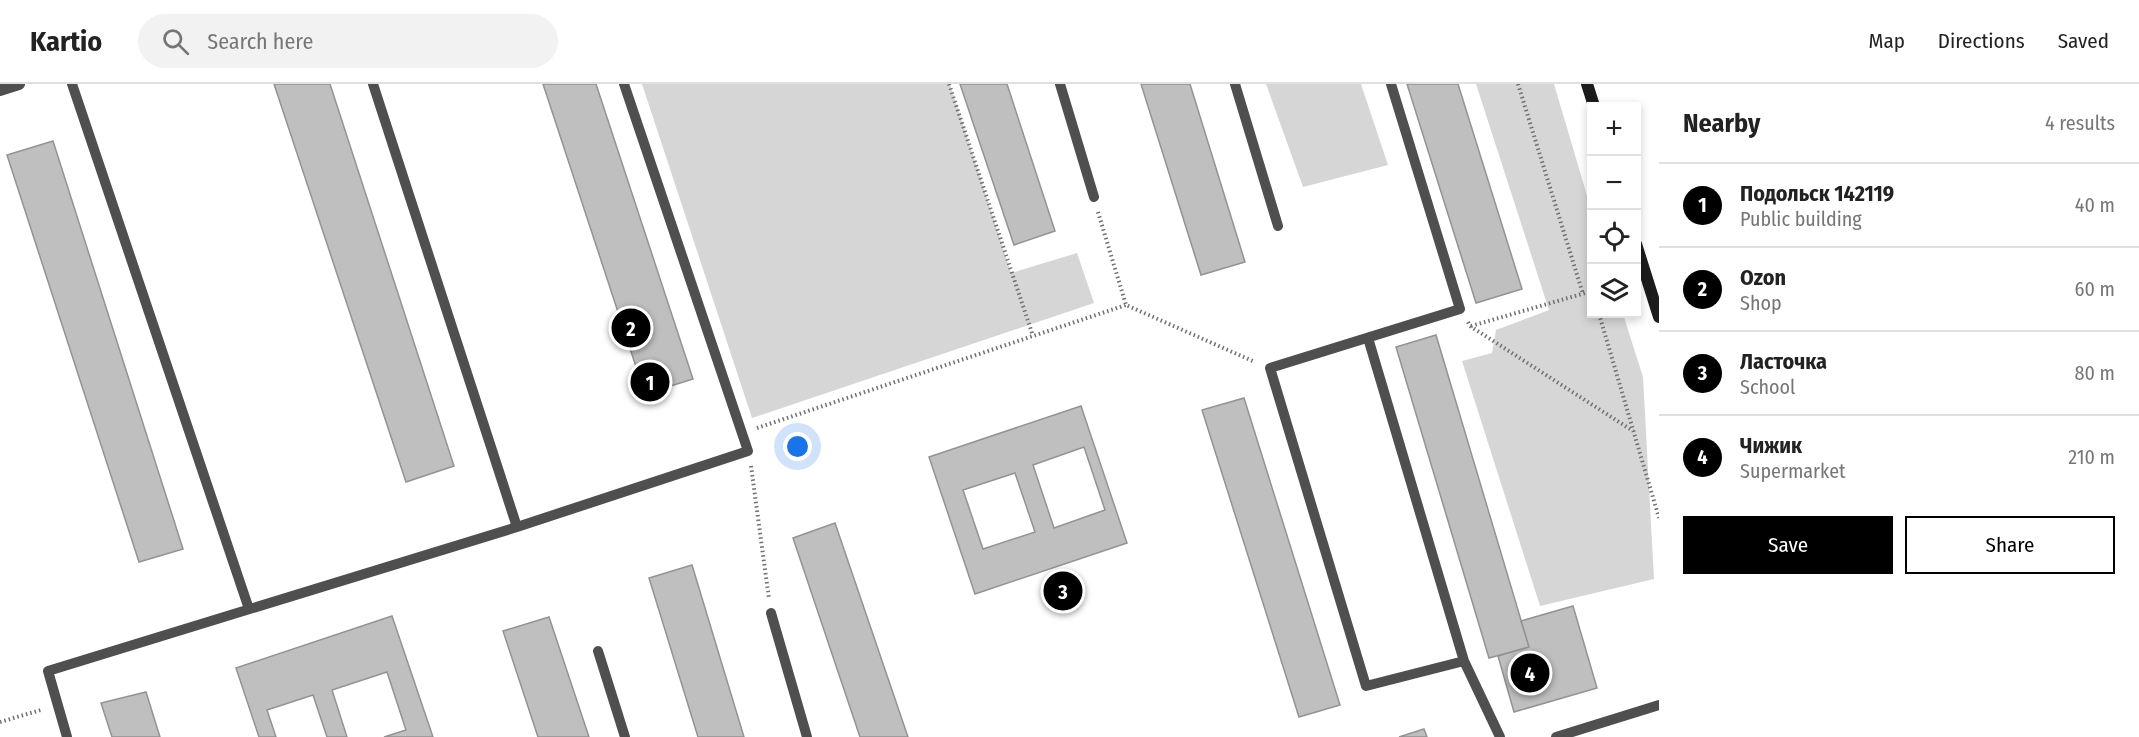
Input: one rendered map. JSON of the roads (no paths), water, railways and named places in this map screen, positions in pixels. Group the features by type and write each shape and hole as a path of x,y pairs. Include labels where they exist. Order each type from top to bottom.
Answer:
{"street":[{"path":"0,90 19,84"},
{"path":"1587,84 1593,102"},
{"path":"1641,260 1659,318"}],"lane":[{"path":"72,84 249,609"},
{"path":"373,84 517,527"},
{"path":"67,737 48,671 517,527 748,451 624,84"},
{"path":"1060,84 1094,197"},
{"path":"1235,84 1278,226"},
{"path":"1391,84 1460,309 1270,369 1366,687 1464,660"},
{"path":"1368,338 1464,660 1500,737"},
{"path":"771,613 807,737"},
{"path":"598,651 625,737"},
{"path":"1556,737 1659,705"}],"place":[{"name":"Ozon","path":"631,328"},
{"name":"Подольск 142119","path":"650,382"},
{"name":"Ласточка","path":"1063,591"},
{"name":"Чижик","path":"1530,673"}]}
